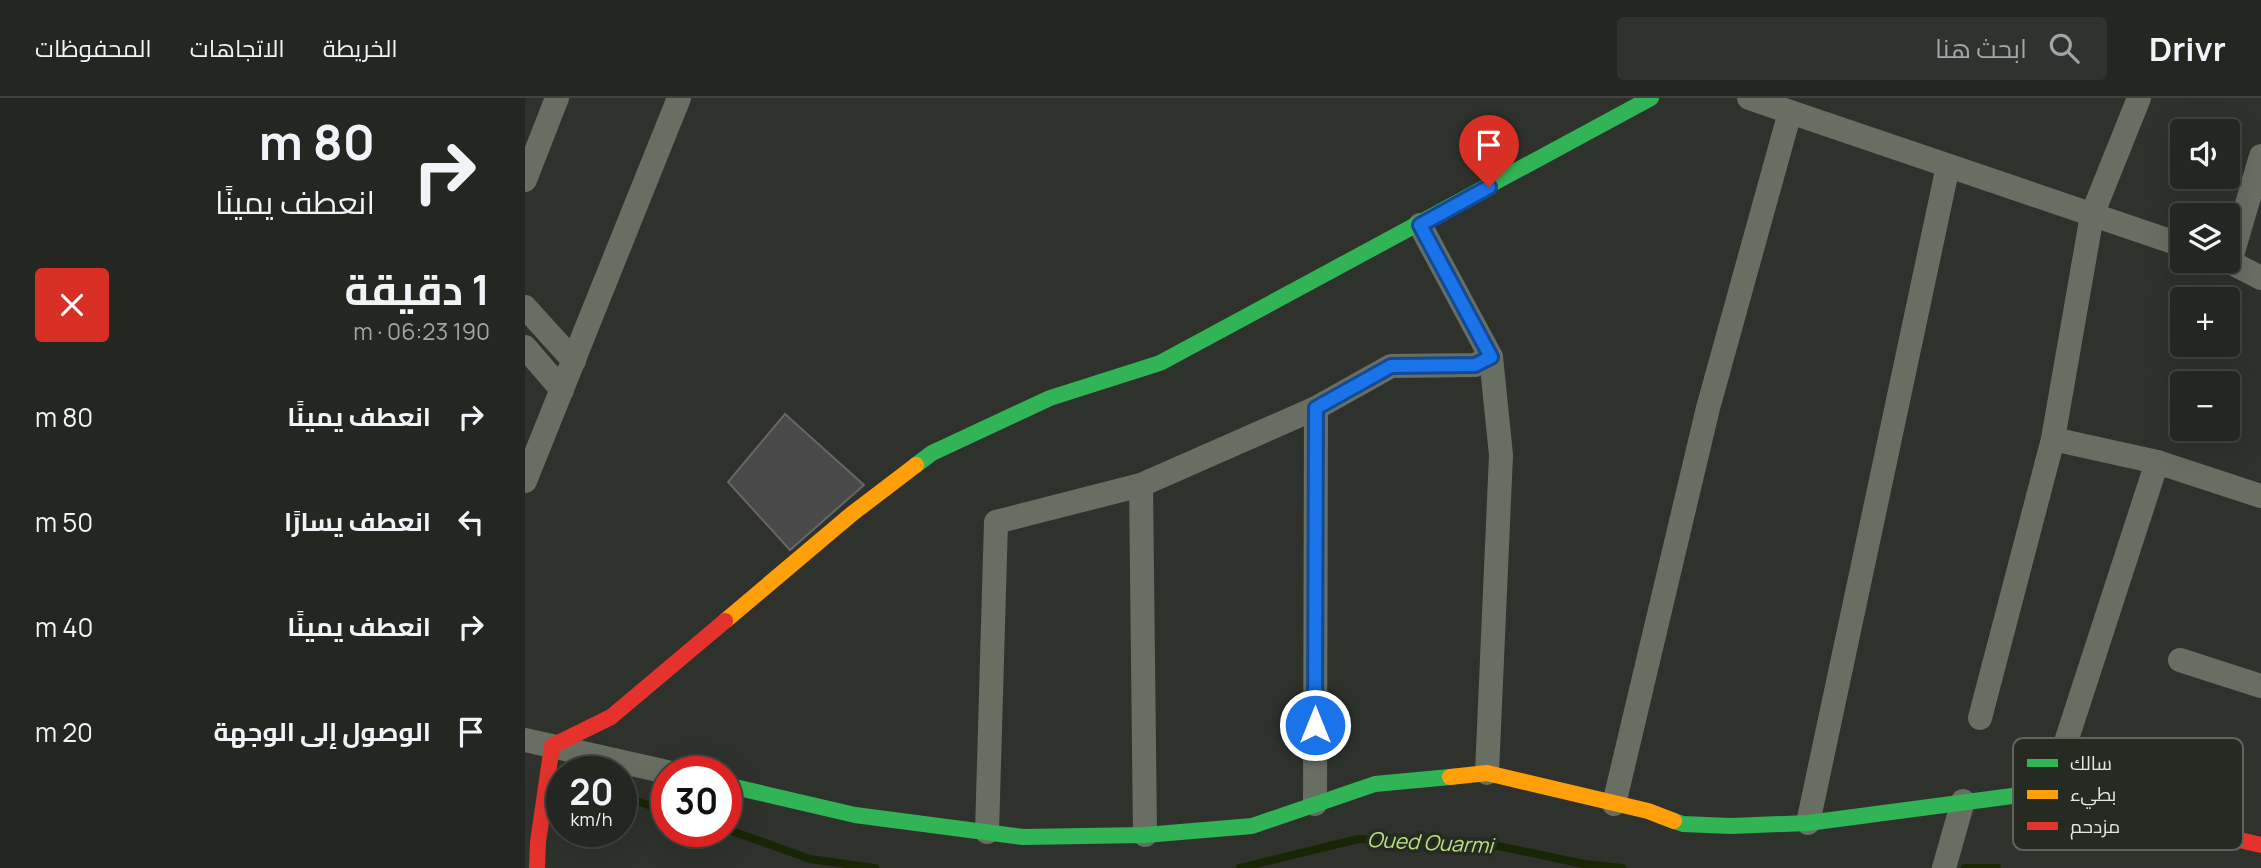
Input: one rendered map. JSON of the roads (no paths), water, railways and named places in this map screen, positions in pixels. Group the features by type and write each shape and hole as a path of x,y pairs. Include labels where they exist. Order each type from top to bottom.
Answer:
{"street":[{"path":"525,180 557,98"},
{"path":"525,481 679,98"},
{"path":"550,753 611,716 853,513 932,453 1050,398 1160,363 1651,98"},
{"path":"1749,98 2170,241"},
{"path":"1980,718 2053,439 2092,215 2139,98"},
{"path":"1614,803 1708,408 1790,112"},
{"path":"2240,225 2261,156"},
{"path":"1808,822 1948,166"},
{"path":"1420,225 1491,357 1501,455 1487,773"},
{"path":"2240,267 2261,278"},
{"path":"525,307 573,362"},
{"path":"525,347 562,390"},
{"path":"988,832 996,522 1141,485 1316,408 1391,366 1475,365 1491,357"},
{"path":"1315,804 1316,408"},
{"path":"2053,439 2157,462 2261,496"},
{"path":"2067,738 2157,462"},
{"path":"1141,485 1146,835"},
{"path":"2181,660 2261,686"},
{"path":"525,740 550,753 651,769"},
{"path":"537,868 550,753"},
{"path":"742,789 855,815 1023,837 1146,835 1252,825 1375,784 1487,773 1614,803 1683,824 1731,826 1808,822 2013,795"},
{"path":"1944,868 1963,801"},
{"path":"2243,841 2261,845"}],"waterway":[{"name":"Oued Ouarmi","path":"637,801 651,806"},
{"name":"Oued Ouarmi","path":"742,835 810,859 875,868"},
{"name":"Oued Ouarmi","path":"1240,868 1358,839 1479,842 1584,864 1622,868"},
{"name":"Oued Ouarmi","path":"1965,868 1997,868"}]}
